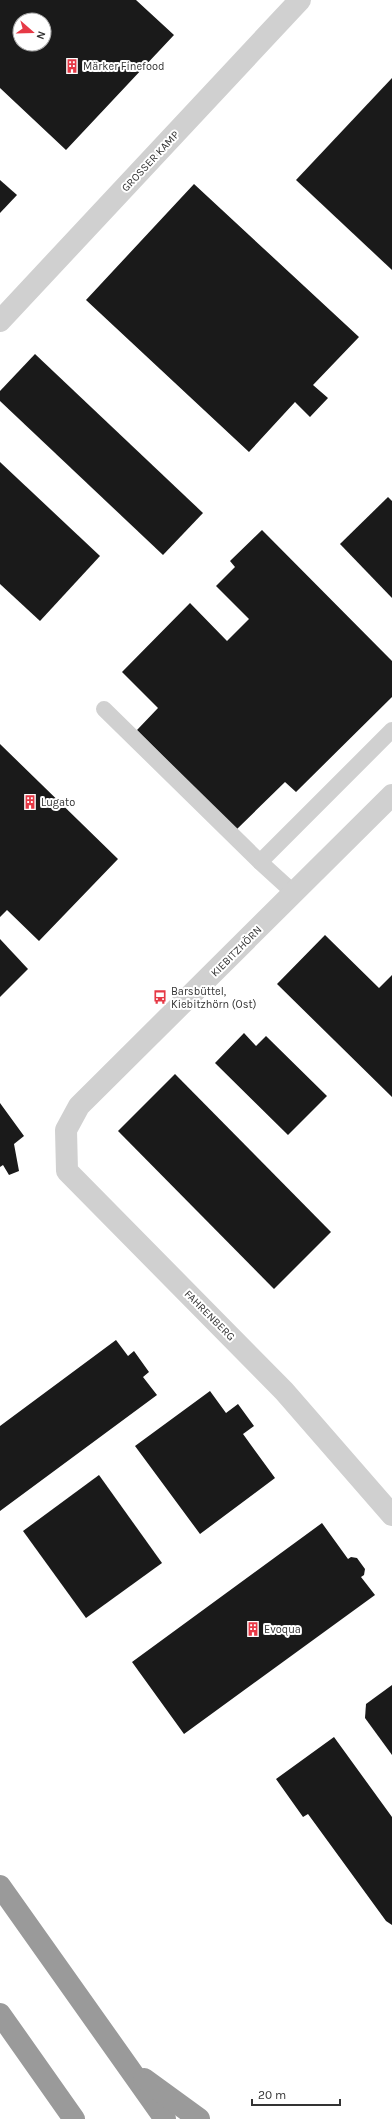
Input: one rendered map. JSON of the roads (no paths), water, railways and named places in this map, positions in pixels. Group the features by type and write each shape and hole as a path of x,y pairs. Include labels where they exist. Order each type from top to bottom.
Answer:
{"highway":[{"path":"0,1886 165,2119"},
{"path":"0,2014 74,2119"},
{"path":"128,2067 199,2119"}],"street":[{"name":"GROSSER KAMP","path":"0,321 300,0"},
{"name":"KIEBITZHÖRN","path":"79,1106 392,796"},
{"name":"FAHRENBERG","path":"79,1106 66,1130 67,1171 284,1391 392,1515"}],"lane":[{"path":"104,709 260,862 294,893"},
{"path":"260,862 392,730"}],"place":[{"name":"Märker Finefood","path":"72,66"},
{"name":"Lugato","path":"30,802"},
{"name":"Barsbüttel, Kiebitzhörn (Ost)","path":"160,997"},
{"name":"Evoqua","path":"253,1629"}]}
